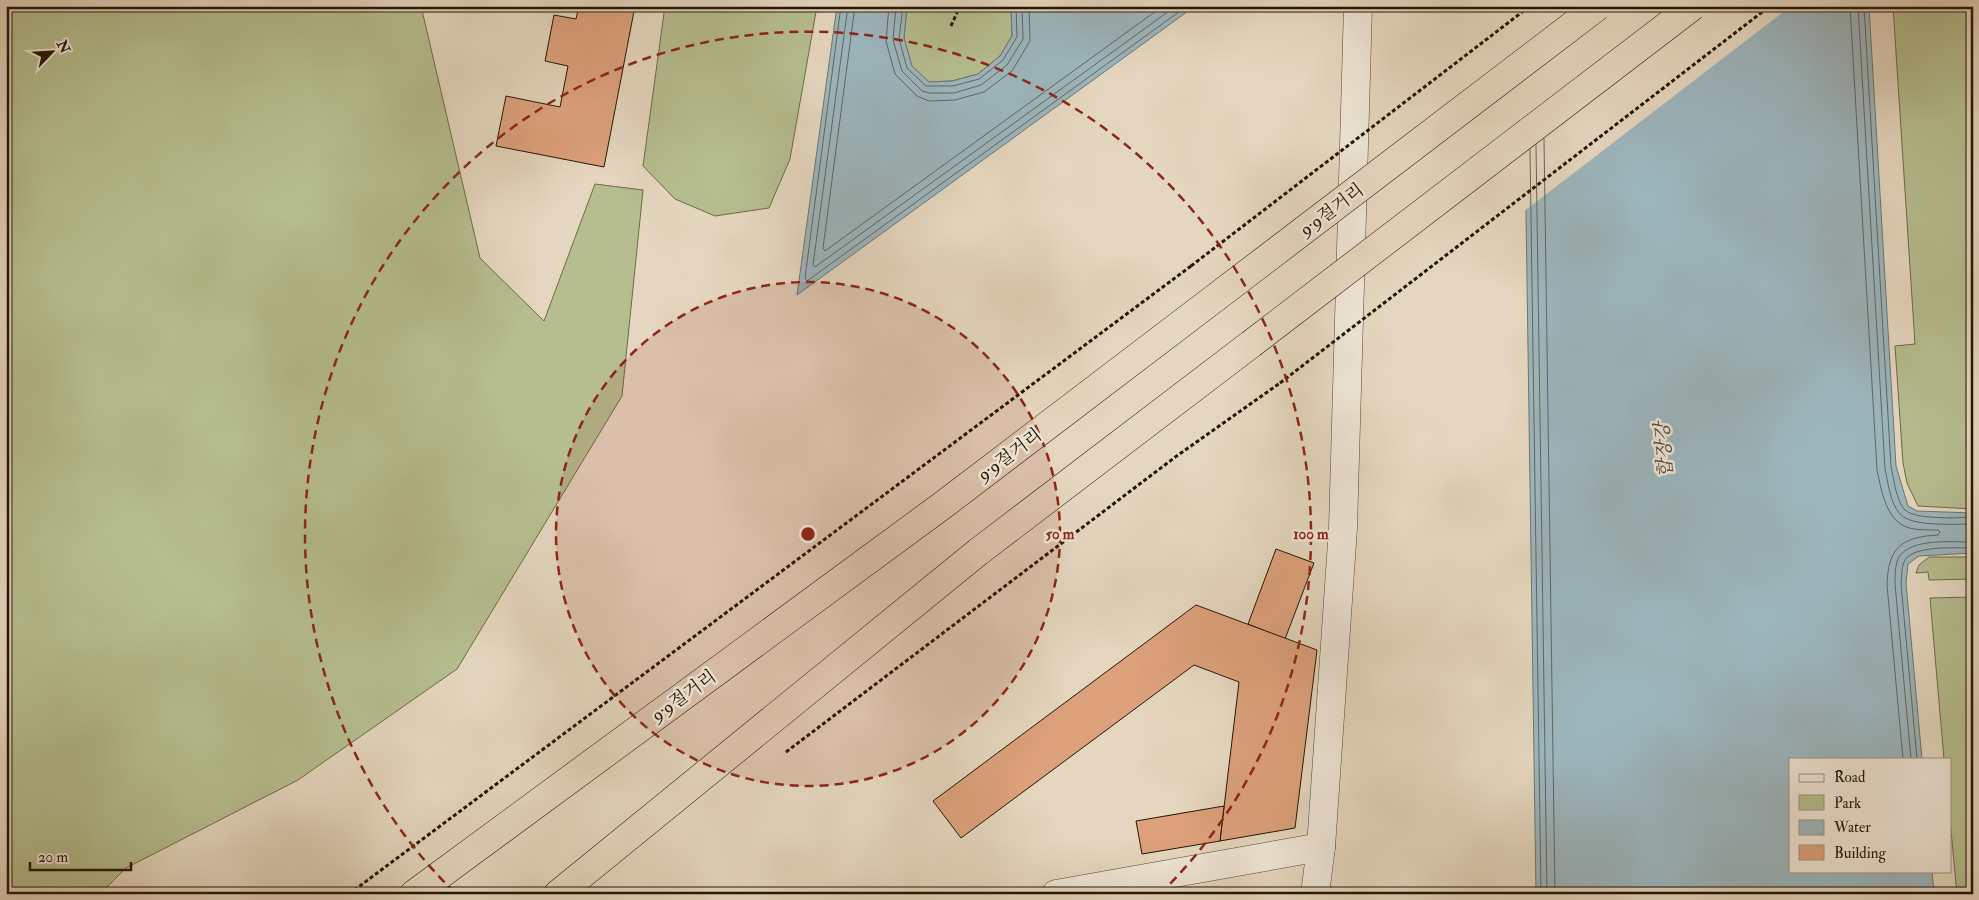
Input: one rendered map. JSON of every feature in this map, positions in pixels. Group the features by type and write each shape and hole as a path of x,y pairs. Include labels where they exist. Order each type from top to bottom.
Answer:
{"highway":[{"name":"9·9절거리","path":"414,894 944,505 1598,6"},
{"path":"558,894 978,552 1694,6"}],"street":[{"path":"1315,894 1321,846 1343,528 1358,6"},
{"path":"1056,894 1321,846"}],"path":[{"path":"951,26 960,6"},
{"path":"349,894 1191,266 1530,6"},
{"path":"780,757 1166,464 1280,383 1770,6"}],"green space":[{"path":"6,6 421,6 480,258 544,321 595,184 643,190 622,396 457,669 298,780 126,868 100,894 6,894"},
{"path":"665,6 817,6 790,159 769,208 715,216 675,199 643,166"},
{"path":"907,6 1011,6 1012,36 1000,56 978,74 952,81 929,82 912,67 904,38"},
{"path":"1893,6 1967,6 1973,88 1973,509 1918,506 1907,483 1903,463 1895,346 1915,344"},
{"path":"1929,557 1973,557 1973,579 1929,580 1928,572 1916,573 1919,565"},
{"path":"1973,597 1973,894 1957,894 1952,841 1952,758 1944,758 1930,598"}],"water":[{"path":"837,6 907,6 904,38 912,66 929,82 952,81 978,74 1000,56 1012,36 1011,6 1195,6 797,295"},
{"name":"합장강","path":"1523,6 1869,6 1896,466 1908,506 1917,511 1973,513 1973,553 1919,556 1908,564 1906,583 1922,758 1789,758 1789,872 1932,872 1934,894 1536,894"}],"pier":[{"path":"1521,6 1791,6 1523,212"}],"building":[{"path":"579,6 635,6 604,167 496,146 506,96 560,107 568,66 545,61 554,15 576,19"},
{"path":"1276,549 1314,563 1285,639 1248,624"},
{"path":"1196,605 1317,650 1295,828 1220,841 1239,682 1194,665 961,838 933,801"},
{"path":"1224,806 1220,841 1142,854 1136,821"}]}
